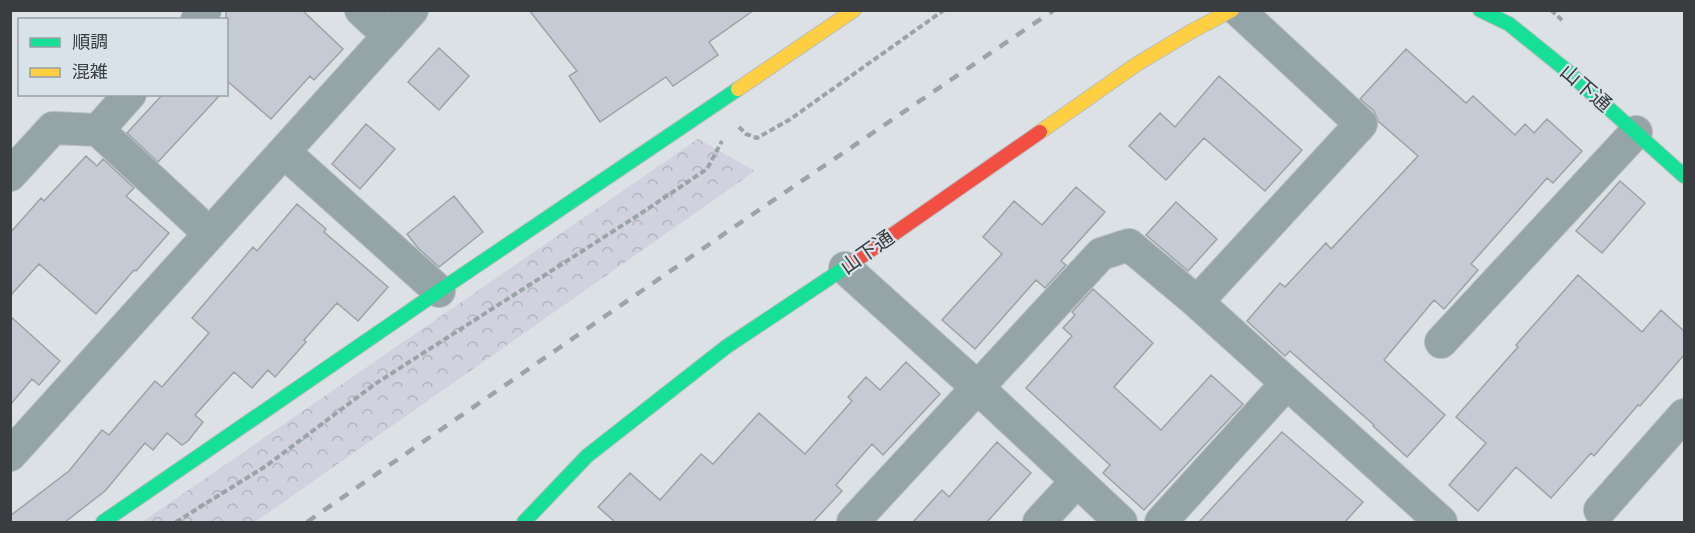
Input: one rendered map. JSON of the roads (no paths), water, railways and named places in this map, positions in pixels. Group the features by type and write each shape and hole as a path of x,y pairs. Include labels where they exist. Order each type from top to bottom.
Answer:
{"street":[{"path":"361,10 389,36"},
{"path":"10,455 412,10"},
{"path":"103,522 854,10"},
{"name":"山下通","path":"524,522 587,456 726,347 845,268 1137,64 1232,10"},
{"path":"1197,302 1361,124 1238,10"},
{"name":"山下通","path":"1480,10 1509,24 1566,70 1684,176"},
{"path":"98,130 128,96"},
{"path":"10,175 52,128 98,130 210,234"},
{"path":"1442,342 1636,132"},
{"path":"284,153 439,291"},
{"path":"853,522 1101,254 1128,245 1197,302 1441,522"},
{"path":"845,268 977,387 1121,522"},
{"path":"1161,522 1287,383"},
{"path":"1600,510 1684,415"},
{"path":"1039,522 1076,482"}],"railway":[{"path":"307,522 753,214 1054,10"}]}
